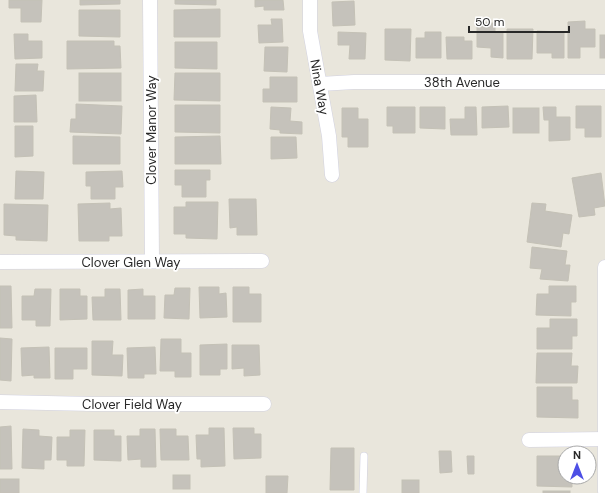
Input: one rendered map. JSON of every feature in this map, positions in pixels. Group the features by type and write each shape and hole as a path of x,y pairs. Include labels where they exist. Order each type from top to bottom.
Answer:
{"street":[{"name":"Clover Manor Way","path":"150,0 152,261"},
{"name":"Nina Way","path":"310,0 310,31 329,136 332,175"},
{"name":"38th Avenue","path":"320,84 354,82 605,82"},
{"name":"Clover Glen Way","path":"0,262 56,263 262,261"},
{"path":"605,267 605,491"},
{"name":"Clover Field Way","path":"0,402 93,404 264,404"},
{"path":"529,440 605,439"}],"lane":[{"path":"364,456 364,493"}],"building":[{"path":"9,0 42,0 41,22 21,22 21,8 9,8"},
{"path":"80,0 120,0 120,4 80,5"},
{"path":"175,0 216,0 216,5 175,4"},
{"path":"255,0 283,0 284,10 264,10 264,6 255,7"},
{"path":"354,1 355,25 333,26 332,2"},
{"path":"220,9 220,37 174,37 174,10"},
{"path":"79,10 120,10 120,37 79,36"},
{"path":"271,19 282,19 283,42 259,43 258,25 272,25"},
{"path":"585,21 585,29 595,29 595,47 580,47 580,58 568,58 568,22"},
{"path":"477,23 495,23 495,33 503,33 503,58 491,57 491,48 477,47"},
{"path":"385,29 411,29 410,61 385,60"},
{"path":"507,29 533,29 532,59 507,59"},
{"path":"537,31 564,32 564,58 552,58 552,53 537,53"},
{"path":"338,32 366,33 365,59 349,59 350,45 338,45"},
{"path":"425,32 441,32 441,58 416,58 416,38 425,38"},
{"path":"14,34 28,34 28,41 42,41 42,58 15,59"},
{"path":"600,35 605,35 605,58 600,58"},
{"path":"446,37 464,37 464,41 472,41 472,59 447,59"},
{"path":"67,41 114,41 114,46 120,46 121,68 67,69"},
{"path":"175,42 217,42 217,69 175,68"},
{"path":"265,47 288,47 287,72 264,71"},
{"path":"16,64 38,64 37,71 44,71 43,91 15,91"},
{"path":"79,73 121,73 121,101 79,101"},
{"path":"175,73 220,73 220,101 174,100"},
{"path":"270,77 297,77 297,102 263,102 263,89 270,89"},
{"path":"36,95 37,122 14,122 14,96"},
{"path":"76,104 122,106 121,134 70,132 71,119 76,119"},
{"path":"175,105 220,105 220,133 175,132"},
{"path":"508,106 509,127 482,128 482,107"},
{"path":"576,106 601,106 601,137 585,137 585,128 576,128"},
{"path":"271,107 291,108 290,121 302,122 302,134 280,133 280,130 270,129"},
{"path":"387,107 415,107 415,133 393,133 393,126 387,126"},
{"path":"420,107 445,107 445,129 420,128"},
{"path":"465,107 476,107 477,135 451,135 450,119 465,119"},
{"path":"543,107 556,107 556,117 570,117 570,140 549,141 549,120 544,120"},
{"path":"342,108 358,108 358,119 368,119 368,147 348,147 348,137 342,137"},
{"path":"513,108 539,108 539,133 513,133"},
{"path":"15,126 33,126 33,156 15,157"},
{"path":"73,136 120,137 120,164 73,164"},
{"path":"220,136 221,164 175,164 175,137"},
{"path":"271,137 296,137 297,158 271,159"},
{"path":"175,170 210,170 210,180 206,180 206,197 182,197 182,185 175,185"},
{"path":"16,171 44,172 43,199 15,199"},
{"path":"122,171 123,187 115,187 115,199 91,199 91,186 86,186 86,172"},
{"path":"601,173 605,206 594,208 595,215 579,217 572,178"},
{"path":"229,199 256,199 257,235 237,235 237,227 230,228"},
{"path":"186,202 218,202 217,239 186,238 186,234 174,234 174,207 186,207"},
{"path":"110,203 110,209 121,208 122,236 109,236 109,241 79,241 78,204"},
{"path":"532,203 546,204 545,211 572,215 569,234 563,233 561,247 527,242"},
{"path":"4,204 48,205 47,241 16,240 16,236 4,235"},
{"path":"532,247 567,251 565,265 570,265 568,281 540,279 542,269 530,268"},
{"path":"0,286 11,286 12,328 0,328"},
{"path":"549,286 576,286 576,302 571,302 571,316 536,315 537,294 549,294"},
{"path":"199,287 219,287 219,294 226,293 227,317 200,318"},
{"path":"233,287 249,287 249,294 261,294 261,322 233,322"},
{"path":"175,288 190,288 189,319 164,318 165,295 174,295"},
{"path":"35,289 51,289 50,326 36,326 36,320 22,320 22,296 34,296"},
{"path":"60,289 80,289 80,296 87,296 87,319 60,320"},
{"path":"105,289 120,289 121,320 93,320 92,297 105,297"},
{"path":"143,289 143,296 155,296 155,319 128,319 128,290"},
{"path":"550,319 577,319 577,336 572,336 572,349 537,349 537,328 550,328"},
{"path":"0,338 12,339 11,381 0,380"},
{"path":"161,339 181,339 181,353 191,353 191,377 175,377 175,371 160,371"},
{"path":"92,341 113,341 112,355 123,355 122,376 92,375"},
{"path":"227,344 227,369 220,369 220,375 200,375 200,345"},
{"path":"232,345 259,345 260,375 244,376 244,368 232,369"},
{"path":"49,347 50,378 34,378 34,375 22,376 21,348"},
{"path":"155,347 156,374 144,374 144,378 128,378 127,348"},
{"path":"55,348 87,348 87,369 73,369 73,379 55,379"},
{"path":"537,353 572,353 571,366 578,366 577,383 536,383"},
{"path":"537,387 572,387 572,400 578,400 578,418 537,417"},
{"path":"11,426 12,469 0,469 0,427"},
{"path":"209,428 224,428 225,466 201,467 201,459 197,459 196,435 209,435"},
{"path":"233,428 254,428 254,434 261,434 261,458 234,459"},
{"path":"23,429 39,430 39,436 52,437 51,460 44,460 44,469 22,468"},
{"path":"140,429 155,429 156,467 141,467 141,459 128,460 127,436 140,436"},
{"path":"160,429 176,429 176,436 188,436 189,460 161,460"},
{"path":"70,430 85,430 84,466 67,466 67,460 57,460 57,437 70,437"},
{"path":"94,430 114,430 114,436 121,436 121,461 94,460"},
{"path":"331,448 354,448 354,490 330,490"},
{"path":"439,451 451,451 452,472 440,473"},
{"path":"467,456 474,456 474,474 468,474"},
{"path":"537,456 557,456 557,485 572,485 572,487 537,486"},
{"path":"173,475 190,475 190,489 173,489"},
{"path":"266,476 288,476 287,493 266,493"},
{"path":"0,479 19,479 19,493 0,493"},
{"path":"402,480 419,480 419,493 402,493"},
{"path":"543,491 570,491 570,493 543,493"}]}
